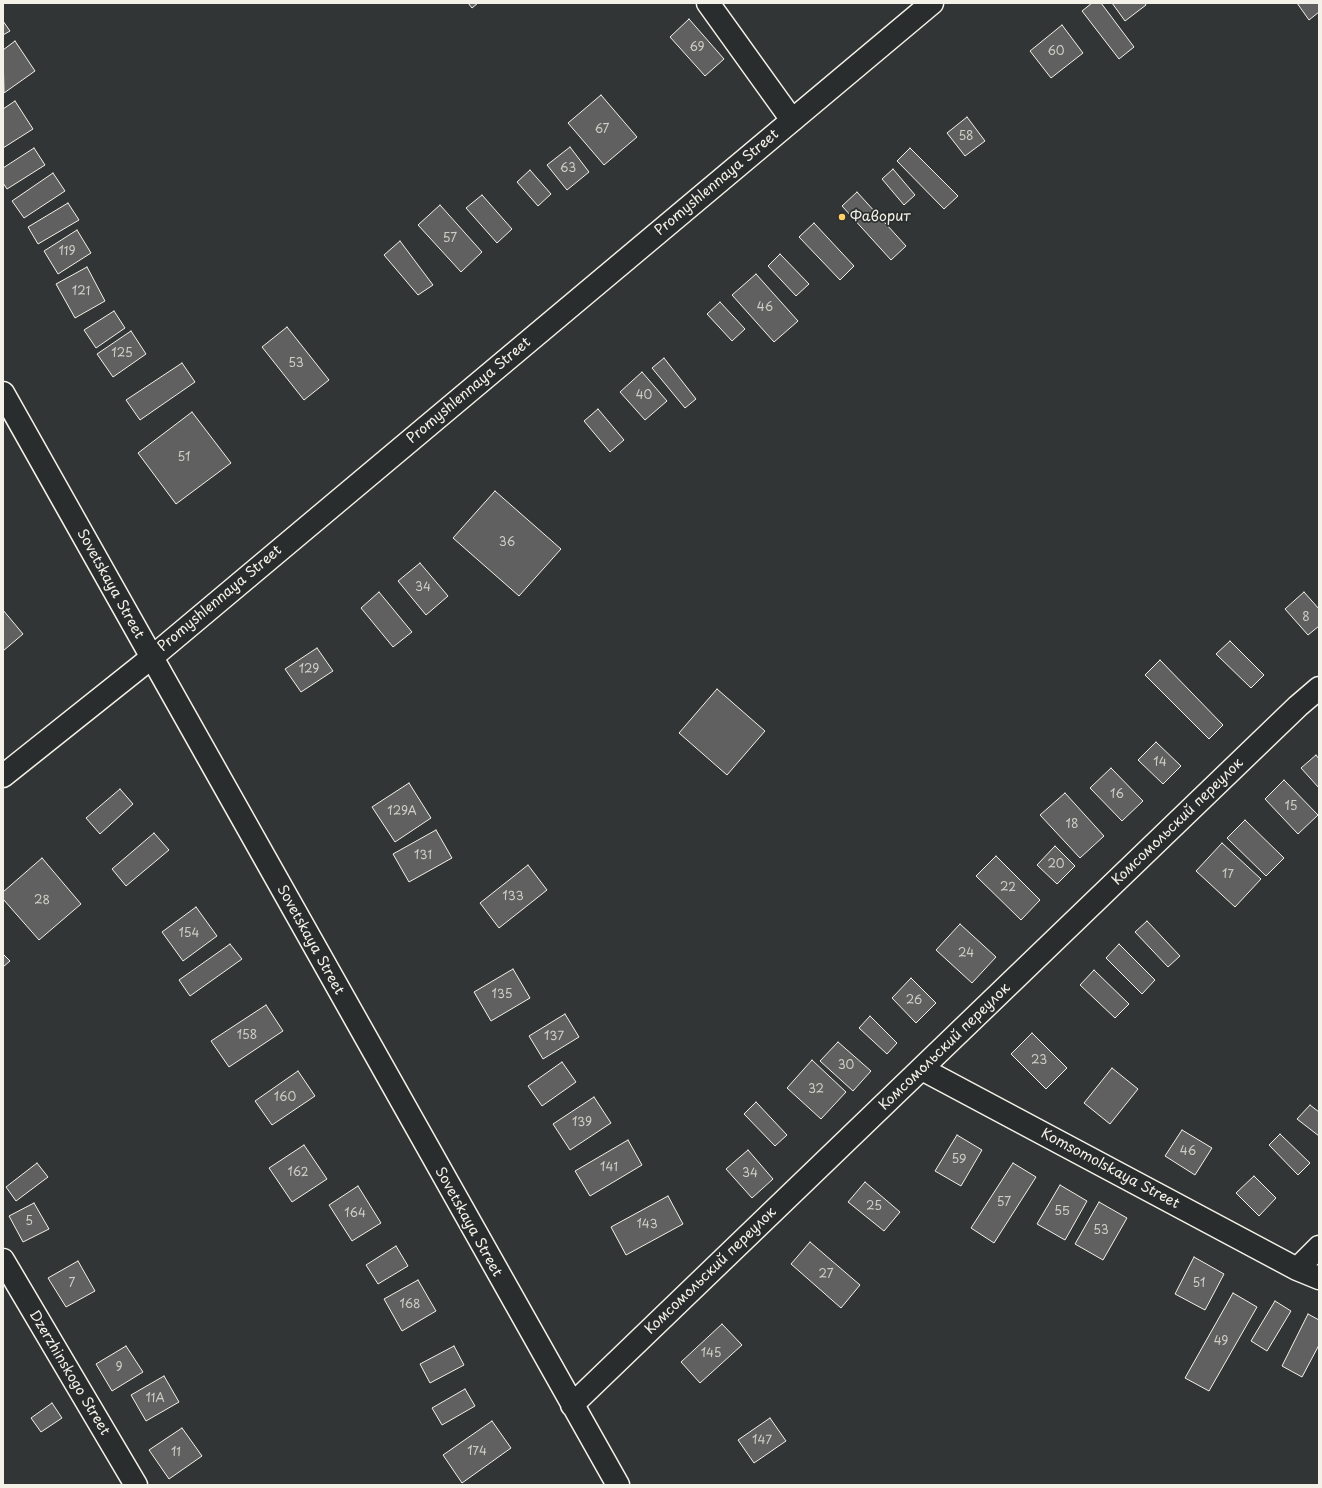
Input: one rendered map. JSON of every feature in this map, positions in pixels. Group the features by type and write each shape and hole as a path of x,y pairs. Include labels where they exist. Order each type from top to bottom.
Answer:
{"street":[{"path":"708,3 792,120"},
{"name":"Promyshlennaya Street","path":"3,776 151,658 932,3"},
{"name":"Sovetskaya Street","path":"3,394 618,1485"},
{"name":"Комсомольский переулок","path":"572,1405 1298,706 1319,688"},
{"name":"Komsomolskaya Street","path":"922,1069 1298,1269 1319,1278"},
{"path":"1298,1269 1319,1247"},
{"name":"Dzerzhinskogo Street","path":"3,1260 136,1485"}],"building":[{"path":"468,3 478,3 472,8"},
{"path":"1092,3 1101,3 1134,47 1119,59 1082,11"},
{"path":"1112,3 1145,3 1146,5 1125,21"},
{"path":"1297,3 1319,3 1319,12 1309,20"},
{"path":"689,19 724,59 705,76 670,37"},
{"path":"3,21 10,31 3,35"},
{"path":"1062,25 1083,53 1051,78 1030,51"},
{"path":"15,41 35,71 4,93 3,50"},
{"path":"601,95 637,137 604,165 568,123"},
{"path":"15,101 33,129 3,148 3,109"},
{"path":"967,117 985,141 965,156 947,133"},
{"path":"570,147 589,172 567,190 547,165"},
{"path":"34,148 45,165 7,189 3,183 3,168"},
{"path":"910,148 958,196 944,209 897,161"},
{"path":"893,169 915,195 904,205 882,179"},
{"path":"530,170 551,194 538,206 517,182"},
{"path":"53,173 65,191 24,218 12,201"},
{"path":"857,192 906,246 891,260 842,206"},
{"path":"482,195 512,229 497,243 466,208"},
{"path":"68,203 79,220 38,244 28,227"},
{"path":"440,205 482,252 461,272 418,225"},
{"path":"814,223 854,266 840,280 799,237"},
{"path":"77,230 91,253 58,274 44,251"},
{"path":"400,241 433,285 418,295 384,255"},
{"path":"780,254 809,284 796,296 768,266"},
{"path":"87,267 105,301 75,318 56,284"},
{"path":"756,274 798,321 774,342 732,295"},
{"path":"720,302 745,329 732,341 707,314"},
{"path":"114,311 125,328 96,348 84,330"},
{"path":"287,327 329,380 304,400 262,347"},
{"path":"131,331 146,354 113,377 97,354"},
{"path":"664,358 696,399 685,408 652,368"},
{"path":"182,363 195,382 140,420 126,400"},
{"path":"642,372 667,401 645,420 620,392"},
{"path":"598,409 624,440 610,452 584,421"},
{"path":"192,412 231,463 176,504 138,453"},
{"path":"495,491 561,549 519,596 453,538"},
{"path":"420,563 448,596 426,615 398,581"},
{"path":"379,592 412,632 393,647 361,608"},
{"path":"1304,592 1319,609 1319,626 1308,635 1285,609"},
{"path":"3,610 23,634 3,651"},
{"path":"1230,641 1264,675 1251,688 1216,654"},
{"path":"317,648 333,671 301,692 285,669"},
{"path":"1160,660 1223,725 1209,739 1145,675"},
{"path":"717,689 765,731 727,775 679,733"},
{"path":"1156,742 1181,766 1163,784 1138,760"},
{"path":"1316,755 1319,759 1319,788 1301,768"},
{"path":"1111,768 1143,801 1122,821 1090,788"},
{"path":"1284,780 1318,815 1298,834 1265,799"},
{"path":"409,783 431,818 395,842 372,807"},
{"path":"120,789 133,804 100,834 86,818"},
{"path":"1065,793 1104,836 1080,858 1040,815"},
{"path":"1245,820 1284,858 1266,876 1227,838"},
{"path":"436,830 452,858 409,882 393,854"},
{"path":"154,833 169,850 126,886 112,869"},
{"path":"1222,843 1261,879 1235,907 1196,871"},
{"path":"1055,846 1075,866 1057,884 1037,865"},
{"path":"996,856 1040,900 1021,920 976,876"},
{"path":"42,858 81,904 39,940 3,899 3,892"},
{"path":"528,865 547,890 499,928 480,903"},
{"path":"196,907 217,936 183,961 162,932"},
{"path":"1147,921 1180,956 1168,967 1135,932"},
{"path":"960,924 996,957 972,983 936,950"},
{"path":"230,944 242,959 190,996 179,980"},
{"path":"1119,944 1155,980 1142,994 1106,958"},
{"path":"3,954 10,961 3,967"},
{"path":"513,969 530,998 491,1021 474,992"},
{"path":"1094,970 1129,1004 1115,1018 1080,985"},
{"path":"911,978 936,1003 916,1023 892,998"},
{"path":"266,1005 283,1031 229,1067 211,1041"},
{"path":"565,1014 579,1037 543,1059 529,1036"},
{"path":"870,1016 897,1043 887,1054 859,1028"},
{"path":"1032,1033 1067,1068 1046,1089 1011,1054"},
{"path":"838,1042 871,1071 853,1091 820,1061"},
{"path":"812,1060 846,1092 821,1119 787,1088"},
{"path":"562,1062 576,1082 542,1106 528,1086"},
{"path":"1112,1068 1138,1089 1110,1124 1084,1103"},
{"path":"298,1071 315,1096 272,1125 255,1101"},
{"path":"594,1097 611,1123 570,1150 553,1124"},
{"path":"756,1102 787,1135 775,1146 744,1114"},
{"path":"1310,1105 1319,1112 1319,1136 1297,1119"},
{"path":"1182,1130 1212,1148 1195,1175 1165,1156"},
{"path":"1280,1134 1310,1163 1298,1175 1269,1145"},
{"path":"957,1135 982,1150 961,1186 935,1171"},
{"path":"628,1140 642,1165 590,1196 575,1171"},
{"path":"304,1145 327,1179 292,1202 269,1168"},
{"path":"748,1150 773,1179 752,1198 726,1169"},
{"path":"37,1163 48,1177 16,1201 6,1187"},
{"path":"1013,1163 1036,1177 994,1243 971,1228"},
{"path":"1254,1176 1276,1198 1259,1216 1236,1193"},
{"path":"865,1182 900,1212 884,1231 848,1202"},
{"path":"1060,1185 1087,1201 1065,1240 1037,1224"},
{"path":"358,1186 381,1223 352,1241 329,1205"},
{"path":"668,1196 683,1224 626,1255 611,1227"},
{"path":"1099,1202 1127,1218 1103,1260 1075,1244"},
{"path":"34,1203 49,1229 23,1242 9,1216"},
{"path":"810,1242 860,1285 841,1308 791,1264"},
{"path":"396,1246 408,1266 378,1284 366,1265"},
{"path":"1194,1257 1224,1274 1205,1310 1175,1294"},
{"path":"78,1261 95,1291 66,1307 48,1278"},
{"path":"418,1280 436,1311 402,1331 384,1299"},
{"path":"1233,1293 1257,1307 1209,1391 1185,1378"},
{"path":"1275,1301 1291,1311 1267,1351 1251,1341"},
{"path":"1308,1314 1319,1320 1319,1345 1302,1377 1282,1366"},
{"path":"722,1324 742,1345 700,1383 681,1362"},
{"path":"126,1346 143,1372 112,1391 96,1364"},
{"path":"454,1346 464,1365 430,1383 420,1364"},
{"path":"164,1376 179,1402 146,1421 131,1395"},
{"path":"465,1389 475,1406 442,1425 432,1408"},
{"path":"52,1403 62,1418 41,1432 31,1418"},
{"path":"770,1418 786,1441 754,1463 738,1440"},
{"path":"492,1421 511,1448 462,1483 443,1455"},
{"path":"182,1428 202,1456 169,1479 149,1450"}],"place":[{"name":"Фаворит","path":"842,217"}]}
